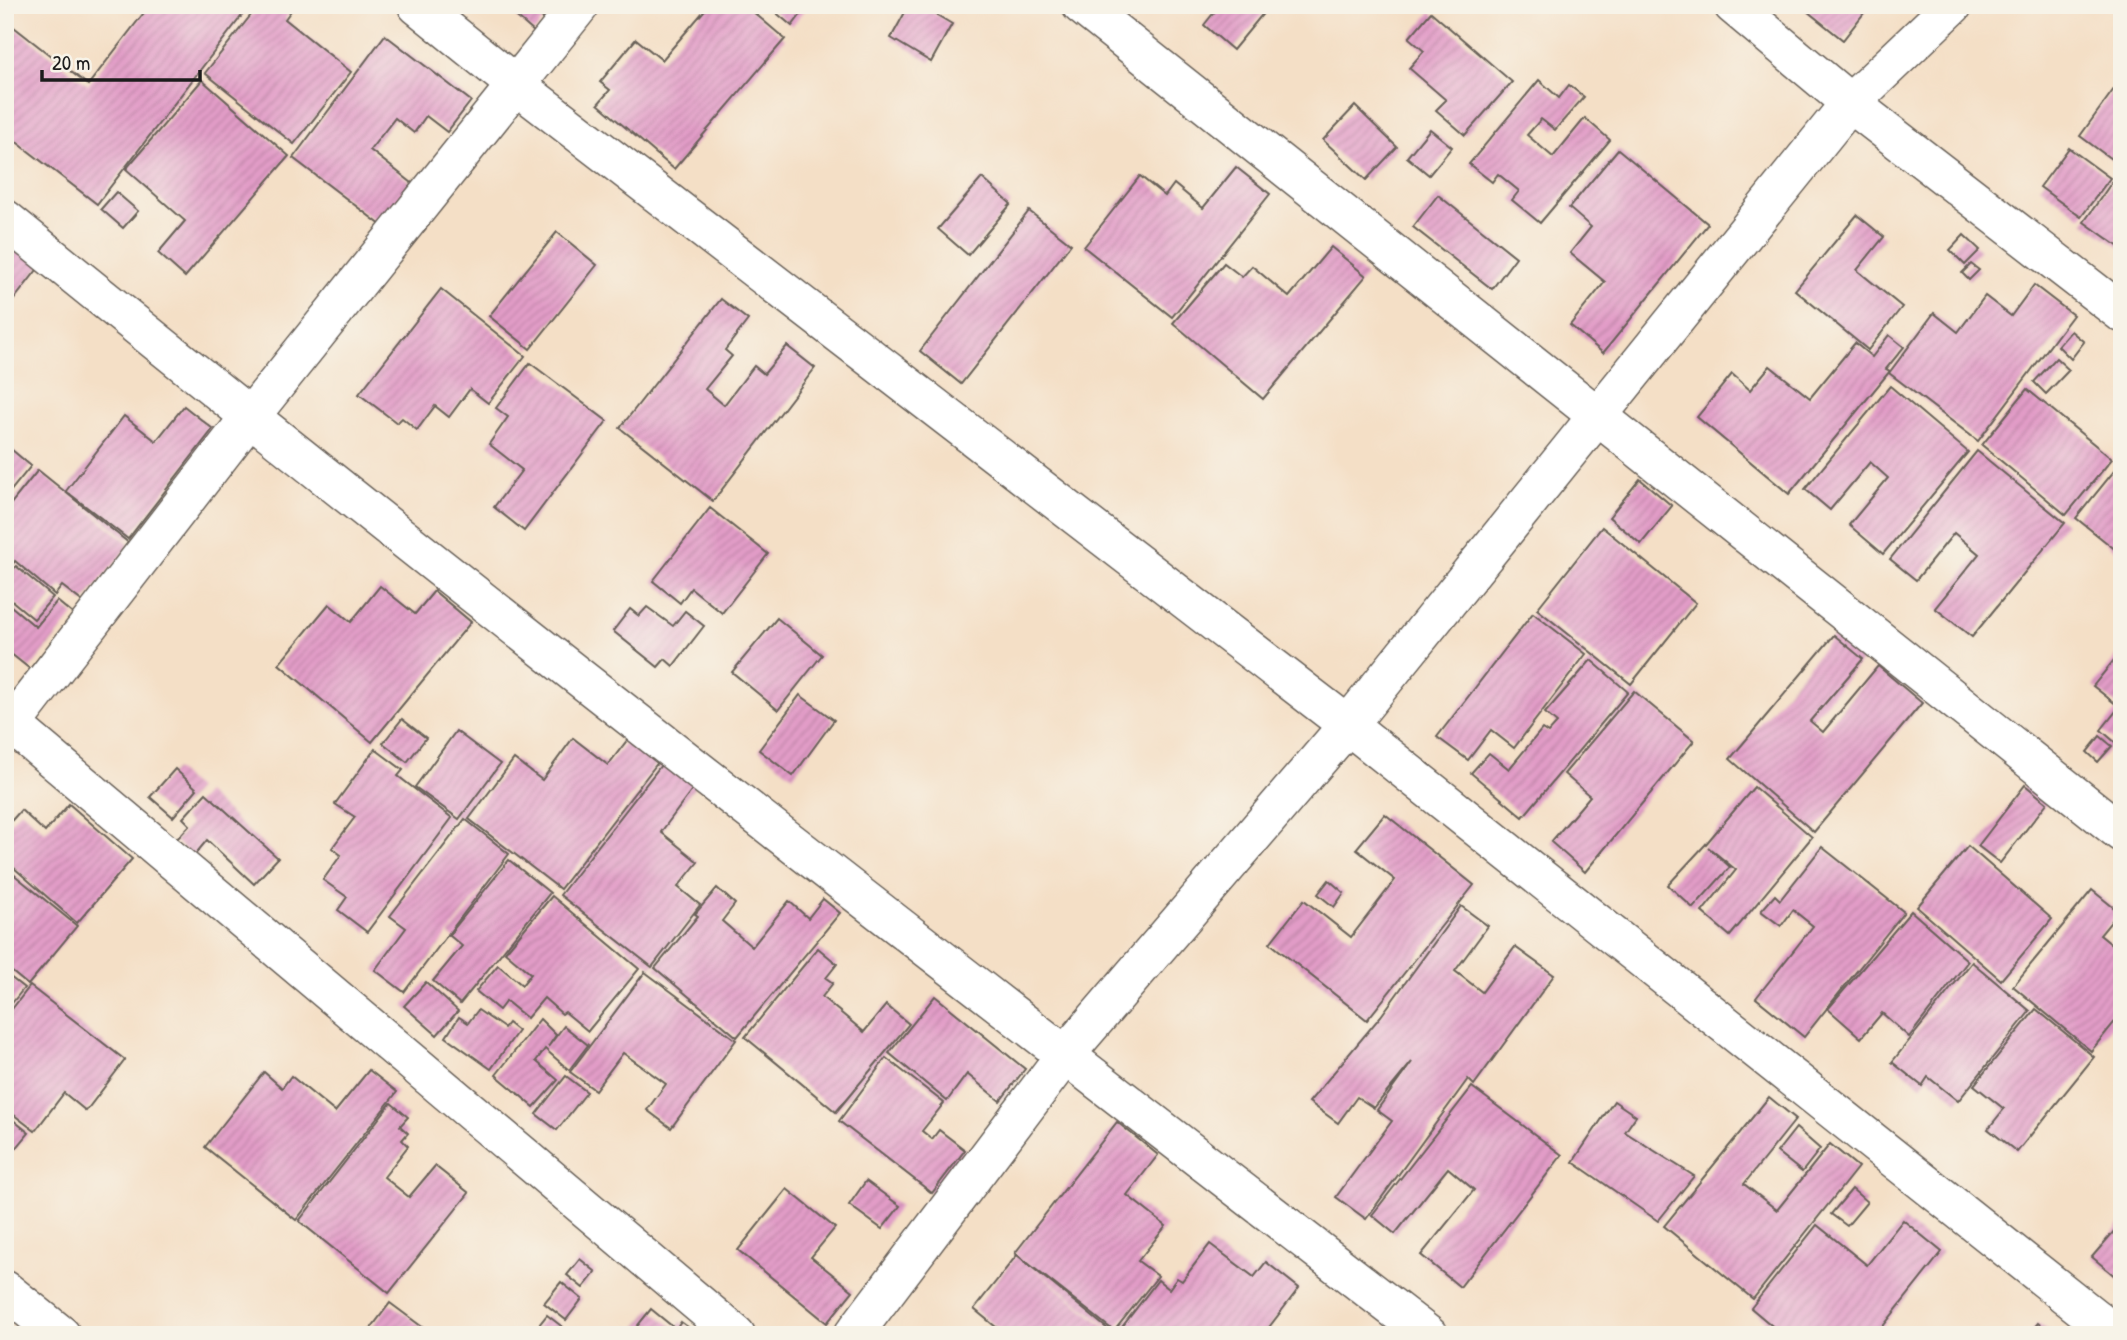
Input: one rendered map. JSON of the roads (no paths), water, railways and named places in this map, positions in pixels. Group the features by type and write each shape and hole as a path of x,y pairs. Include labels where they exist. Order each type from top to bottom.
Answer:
{"street":[{"path":"417,5 516,85 1348,725 2116,1335"},
{"path":"579,5 8,725 736,1335"},
{"path":"1081,5 2122,833"},
{"path":"1733,5 1850,103 2122,313"},
{"path":"853,1335 1065,1055 1348,725 1850,103 1953,5"},
{"path":"5,219 249,418 1428,1335"},
{"path":"5,1290 61,1335"}]}
